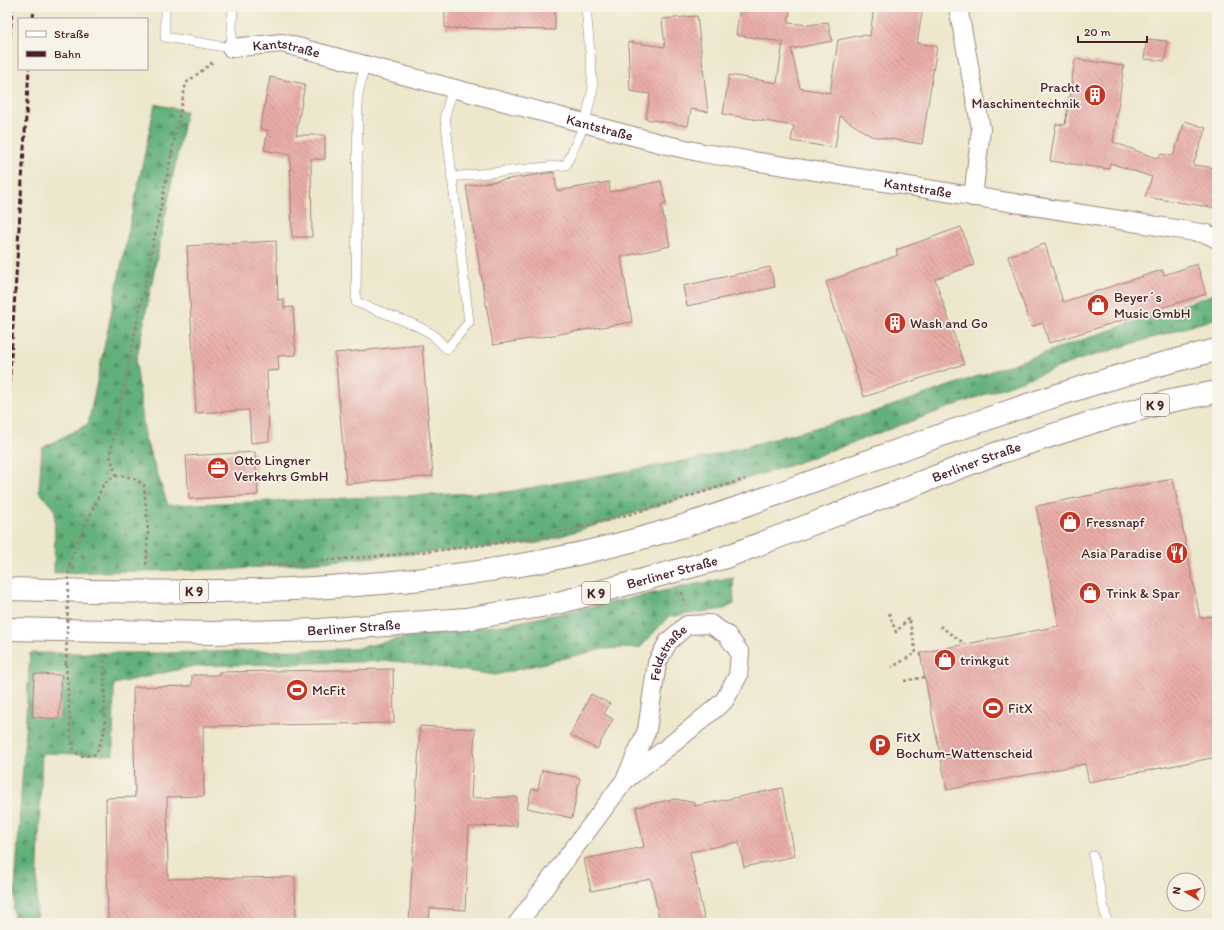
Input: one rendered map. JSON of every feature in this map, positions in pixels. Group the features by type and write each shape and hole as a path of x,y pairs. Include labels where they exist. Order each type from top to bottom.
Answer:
{"main road":[{"name":"K 9","path":"7,589 145,591 312,588 453,576 547,561 651,536 719,515 983,421 1153,366 1217,350"},
{"name":"Berliner Straße","path":"7,629 104,632 319,630 466,619 558,603 680,571 723,558 995,454 1093,422 1170,401 1217,392"}],"street":[{"path":"958,7 981,129 973,197"},
{"name":"Kantstraße","path":"231,48 282,43 703,153 1206,234 1217,239"},
{"name":"Feldstraße","path":"518,923 625,780 647,730 657,663 668,642 687,625 710,624 727,635 740,654 738,676 724,700 677,740 625,780"}],"lane":[{"path":"165,7 164,37 231,48 233,7"},
{"path":"451,177 566,165 585,123 593,88 586,7"},
{"path":"364,65 358,94 356,302 415,325 432,334 447,349 470,322 451,177 445,116 454,87"},
{"path":"1093,856 1107,923"}],"path":[{"path":"116,476 110,455 186,83 231,48"},
{"path":"104,632 105,730 96,754 80,756 74,751 71,737 66,664 69,565 75,548 105,483 116,476 126,475 138,479 144,485 148,532 145,591"},
{"path":"255,566 427,553 536,536 646,510 751,477"},
{"path":"680,571 687,625"},
{"path":"60,584 76,585"},
{"path":"889,613 896,632 910,618 916,653 892,667"},
{"path":"940,626 965,644"},
{"path":"904,681 925,677"}],"green space":[{"path":"155,104 186,111 136,362 145,438 168,505 506,492 707,457 877,411 1217,293 1217,318 1079,360 797,463 538,543 237,569 54,573 55,511 39,491 42,448 88,424"},
{"path":"733,577 734,604 724,609 668,617 640,648 603,649 495,675 393,661 194,666 114,684 113,755 42,753 36,923 13,923 30,653 157,653 354,649 415,635 510,624"}],"building":[{"path":"445,7 555,7 555,30 445,28"},
{"path":"740,7 791,7 788,23 809,25 828,22 832,41 791,49 800,88 830,93 838,40 862,35 870,36 874,7 923,7 917,43 937,46 922,144 871,136 840,116 835,148 791,141 794,126 723,114 729,75 777,83 783,42 736,35"},
{"path":"697,16 708,112 691,109 688,126 646,119 650,94 630,91 628,42 665,47 662,19"},
{"path":"1147,39 1167,41 1165,61 1144,59"},
{"path":"1075,59 1124,66 1113,142 1153,157 1159,158 1160,154 1173,156 1185,121 1206,128 1193,165 1217,168 1217,208 1145,197 1152,177 1110,163 1109,169 1050,161 1056,124 1065,125"},
{"path":"270,77 305,84 296,135 325,135 325,159 311,159 312,237 292,237 290,155 264,150 268,130 260,129"},
{"path":"554,172 557,191 609,182 610,192 661,181 666,204 661,205 670,246 621,257 632,322 493,345 466,186"},
{"name":"Wash and Go","path":"961,227 974,265 935,279 964,364 864,397 826,282 898,255 896,250"},
{"path":"276,241 278,300 284,299 284,308 293,307 296,355 278,356 279,370 267,371 269,441 251,443 249,410 196,413 187,246"},
{"path":"1045,244 1063,302 1162,270 1164,275 1197,264 1206,294 1049,343 1043,323 1031,327 1008,256"},
{"path":"770,267 775,287 687,306 683,286"},
{"path":"422,345 433,476 346,484 335,353"},
{"path":"255,452 258,495 189,499 186,456"},
{"path":"1173,479 1200,618 1217,615 1217,757 1089,782 1085,764 947,790 920,653 1059,626 1036,506"},
{"path":"393,669 394,723 203,726 204,796 167,797 168,879 295,877 296,923 108,923 106,798 135,797 133,687 192,686 192,675 219,675 219,672"},
{"path":"34,674 62,675 59,719 32,717"},
{"path":"591,694 610,704 604,714 613,719 597,749 570,735"},
{"path":"420,726 475,729 471,798 517,797 517,826 469,827 465,910 430,908 429,923 409,923"},
{"path":"542,770 580,778 572,818 527,808 532,789 538,790"},
{"path":"782,788 795,856 744,867 739,842 690,852 705,923 660,923 651,879 591,891 584,859 644,847 636,807 675,799 695,803 695,806"}],"railway":[{"path":"7,82 12,7"},
{"path":"33,18 34,7"},
{"path":"7,420 29,70"}],"place":[{"name":"Pracht Maschinentechnik","path":"1095,95"},
{"name":"Beyer´s Music GmbH","path":"1098,305"},
{"name":"Wash and Go","path":"895,323"},
{"name":"Otto Lingner Verkehrs GmbH","path":"218,468"},
{"name":"Fressnapf","path":"1070,522"},
{"name":"Asia Paradise","path":"1177,553"},
{"name":"Trink & Spar","path":"1090,593"},
{"name":"trinkgut","path":"945,660"},
{"name":"McFit","path":"297,690"},
{"name":"FitX","path":"993,708"},
{"name":"FitX Bochum-Wattenscheid","path":"880,745"}]}
